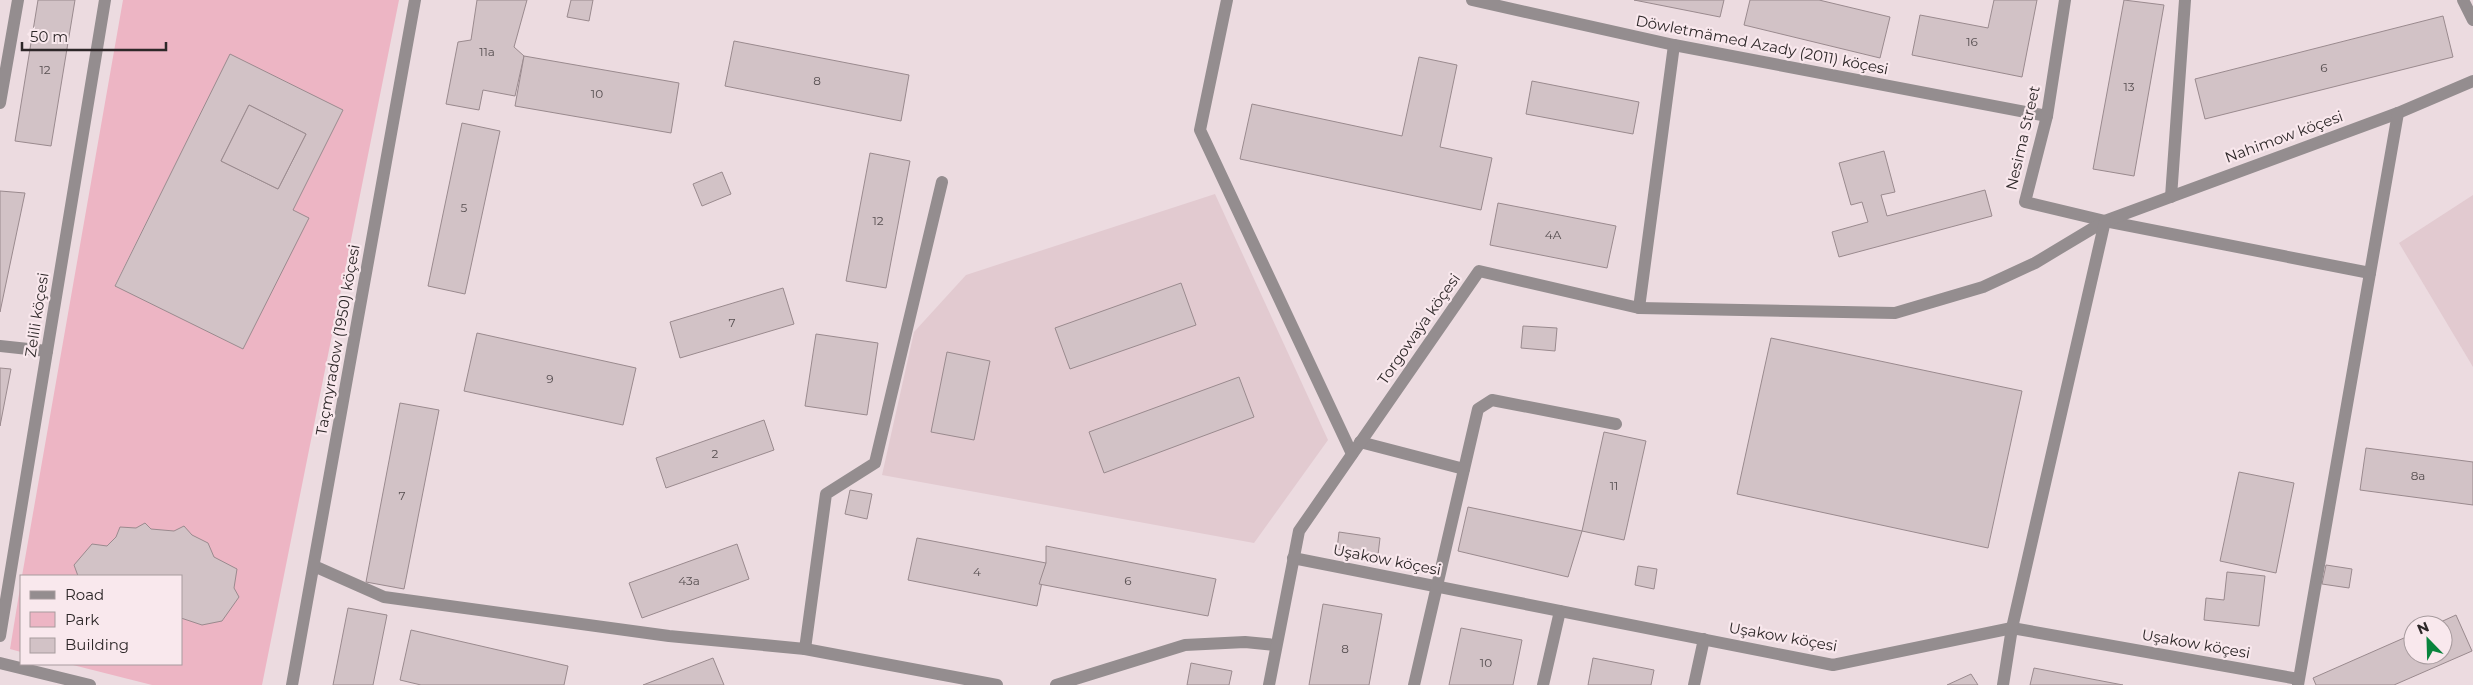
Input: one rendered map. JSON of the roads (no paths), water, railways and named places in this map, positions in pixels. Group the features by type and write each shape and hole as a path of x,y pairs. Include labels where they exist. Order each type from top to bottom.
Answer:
{"street":[{"path":"0,103 18,0"},
{"name":"Zelili köçesi","path":"0,636 105,0"},
{"name":"Taçmyradow (1950) köçesi","path":"292,685 415,0"},
{"path":"1227,0 1200,130 1352,454"},
{"name":"Döwletmämed Azady (2011) köçesi","path":"1472,0 1674,46 2047,116"},
{"name":"Nesima Street","path":"2065,0 2047,116 2025,202 2105,221"},
{"path":"2170,196 2185,0"},
{"path":"2463,0 2473,20"},
{"path":"1639,308 1674,46"},
{"name":"Nahimow köçesi","path":"1639,308 1895,313 1982,288 2035,263 2105,221 2398,113 2473,81"},
{"path":"2298,682 2398,113"},
{"path":"805,648 826,494 875,463 942,182"},
{"path":"2003,685 2012,628 2105,221 2370,273"},
{"name":"Torgowaýa köçesi","path":"1269,685 1298,531 1479,271 1639,308"},
{"path":"0,346 47,351"},
{"path":"1414,685 1478,409 1484,403 1492,400 1616,424"},
{"path":"1360,442 1464,469"},
{"name":"Uşakow köçesi","path":"1293,558 1833,665 2012,628 2298,682"},
{"path":"314,566 384,597 669,636 805,648 997,685"},
{"path":"1543,685 1560,611"},
{"path":"1694,685 1704,639"},
{"path":"1056,685 1185,645 1245,642 1276,645"},
{"path":"0,663 90,685"}]}
